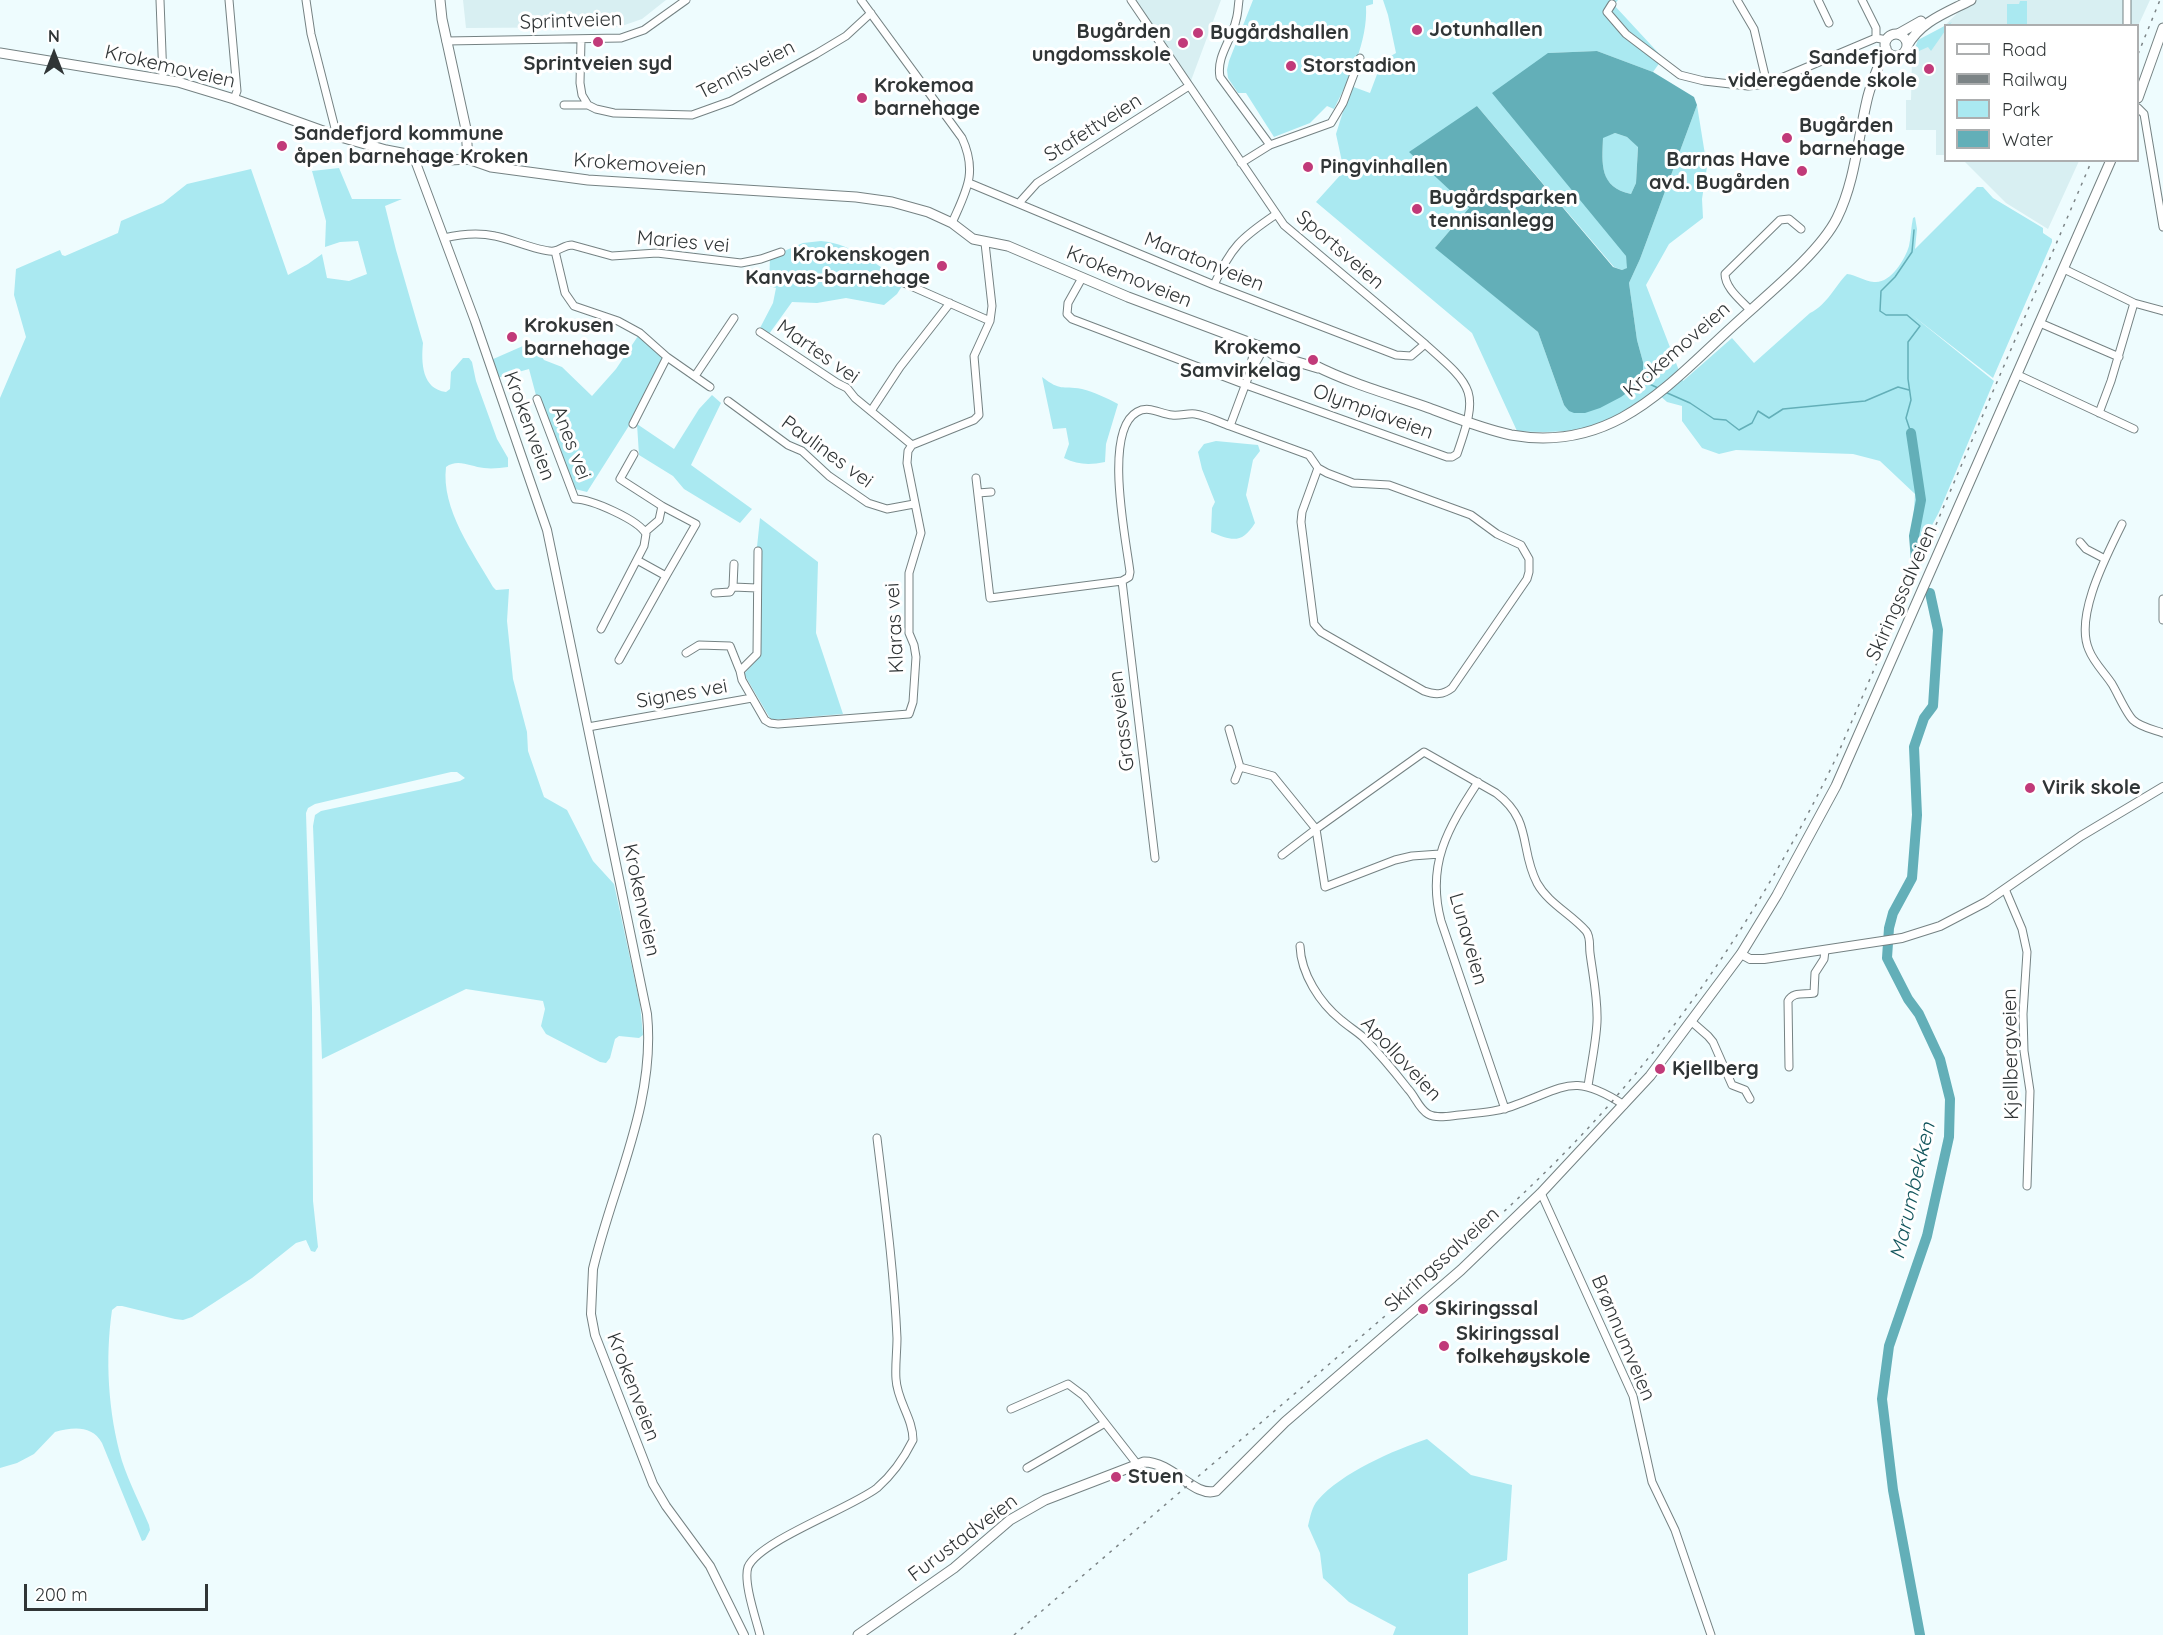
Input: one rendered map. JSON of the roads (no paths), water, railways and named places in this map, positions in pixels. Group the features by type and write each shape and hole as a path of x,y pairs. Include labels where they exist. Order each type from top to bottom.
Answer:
{"main road":[{"path":"440,0 446,41 466,129 468,159"},
{"path":"1899,55 1892,55 1886,44 1892,35 1898,34 1961,0"},
{"name":"Krokemoveien","path":"1870,87 1886,63 1904,52 1913,34 1925,23 1971,0"},
{"path":"2139,95 2163,28"},
{"path":"1898,34 1904,38 1907,46"},
{"name":"Krokemoveien","path":"0,53 163,79 234,99 337,136 417,156 450,160 468,159 491,167 588,180 882,200 928,212 952,223 964,235 985,243 1008,246 1173,315 1259,347 1276,350 1318,368 1501,433 1538,438 1571,435 1610,425 1627,417 1650,401 1816,247 1833,225 1845,196 1870,87 1886,44"},
{"name":"Skiringssalveien","path":"1137,1464 1151,1462 1161,1465 1201,1491 1212,1492 1222,1486 1284,1422 1461,1270 1541,1193 1624,1105 1692,1022 1741,954 1777,895 1836,786 2110,162"},
{"name":"Furustadveien","path":"858,1635 921,1593 1010,1520 1045,1500 1137,1464"}],"street":[{"path":"162,0 163,79"},
{"path":"229,0 237,91 234,99"},
{"path":"306,0 311,34 337,136"},
{"name":"Sprintveien","path":"446,41 613,39 637,33 657,22 686,0"},
{"path":"861,0 962,138 969,152 971,169 969,183 952,223"},
{"name":"Sportsveien","path":"1131,0 1275,215 1293,234 1425,344 1455,373 1469,391 1471,404 1468,422"},
{"path":"1239,0 1236,21 1219,66 1220,77 1270,145"},
{"path":"1737,0 1758,38 1767,84"},
{"path":"1818,0 1829,23"},
{"path":"1862,0 1876,28 1876,38"},
{"path":"2127,0 2127,24"},
{"path":"1612,3 1607,12 1619,27 1680,75 1704,81 1748,86 1767,84 1876,38"},
{"name":"Tennisveien","path":"564,105 588,105 614,113 692,115 731,101 816,54 846,36 871,13"},
{"path":"1876,38 1886,44"},
{"path":"581,40 580,83 582,95 588,105"},
{"path":"1241,163 1270,145 1331,123 1342,103 1360,58"},
{"name":"Stafettveien","path":"1019,203 1037,183 1189,86"},
{"path":"2139,109 2144,114 2160,186 2163,227"},
{"name":"Krokenveien","path":"417,156 416,164 542,511 645,998 649,1044 643,1099 593,1269 590,1305 592,1325 653,1484 666,1506 710,1566 744,1635"},
{"name":"Maratonveien","path":"969,183 1214,285 1401,357 1415,354 1425,344"},
{"path":"1214,285 1226,260 1240,241 1275,215"},
{"name":"Krokemoveien","path":"1750,310 1728,286 1725,274 1780,220 1788,219 1801,229"},
{"name":"Maries vei","path":"444,238 461,234 482,234 555,251 565,245 572,245 612,256 657,253 741,263 761,260 781,252"},
{"path":"912,445 977,418 979,411 974,356 990,321 992,306 985,243"},
{"path":"555,251 565,292 571,303 581,309 628,326 710,387"},
{"path":"2064,269 2134,303 2163,311"},
{"name":"Olympiaveien","path":"1082,278 1068,303 1069,317 1246,384 1447,457 1457,454 1468,422"},
{"path":"904,283 990,321"},
{"path":"871,411 900,367 950,303"},
{"path":"2099,413 2119,357 2134,303"},
{"path":"695,376 734,318"},
{"path":"2040,323 2119,357"},
{"name":"Martes vei","path":"760,332 848,388 855,398 912,445"},
{"path":"1230,426 1259,347"},
{"path":"633,424 667,357"},
{"path":"2018,375 2134,429"},
{"name":"Anes vei","path":"537,399 575,499 594,502 639,526 645,532"},
{"name":"Paulines vei","path":"728,401 788,445 802,451 812,462 868,503 887,508 914,504"},
{"name":"Grassveien","path":"1155,858 1122,581 1129,577 1130,572 1118,456 1121,439 1130,419 1137,411 1149,409 1170,415 1197,415 1309,455 1318,468 1353,483 1389,485 1471,515 1497,534 1521,545 1527,553 1530,565 1527,579 1452,688 1437,694 1424,691 1320,632 1314,624 1301,522 1318,468"},
{"name":"Klaras vei","path":"752,698 765,720 778,724 905,715 911,712 916,657 908,630 909,573 921,533 907,463 908,451 912,445"},
{"path":"619,660 696,524 662,506 620,479 634,454"},
{"path":"976,478 990,598 1122,581"},
{"path":"978,493 991,492"},
{"path":"601,629 645,543 645,532 658,520 662,506"},
{"path":"2122,524 2105,559 2086,614 2086,639 2089,650 2134,721 2163,733"},
{"path":"2080,542 2086,549 2105,559"},
{"name":"Signes vei","path":"740,671 757,654 758,551"},
{"path":"637,560 666,576"},
{"path":"715,593 730,592 733,587 734,564"},
{"path":"733,587 757,588"},
{"path":"2163,599 2163,620"},
{"name":"Signes vei","path":"588,727 752,698 742,680 730,646 699,645 686,653"},
{"path":"1229,729 1240,767 1236,780"},
{"path":"1282,855 1424,752 1507,801 1524,832 1538,884 1550,899 1588,933 1596,983 1597,1023 1588,1086"},
{"path":"1240,767 1273,776 1316,829 1325,887 1395,860 1440,854"},
{"name":"Lunaveien","path":"1478,782 1447,833 1440,854 1436,891 1438,908 1505,1109"},
{"path":"1741,954 1750,959 1760,960 1888,941 1926,932 1978,907 2081,836 2163,787"},
{"name":"Kjellbergveien","path":"2005,889 2022,929 2027,952 2023,1014 2024,1051 2030,1091 2027,1186"},
{"name":"Apolloveien","path":"1300,946 1301,957 1313,988 1339,1019 1362,1036 1409,1090 1424,1111 1437,1117 1505,1109 1561,1086 1577,1085 1604,1092 1624,1105"},
{"path":"1789,1067 1788,1001 1795,994 1814,993 1815,973 1824,959 1825,950"},
{"path":"1692,1022 1713,1042 1732,1085 1745,1090 1750,1099"},
{"path":"760,1635 747,1582 747,1569 757,1555 805,1525 853,1503 875,1489 892,1472 913,1440 910,1420 896,1385 897,1337 892,1272 877,1138"},
{"name":"Brønnumveien","path":"1541,1193 1633,1396 1652,1482 1675,1530 1712,1635"},
{"path":"1011,1409 1068,1384 1084,1396 1137,1464"},
{"path":"1027,1468 1105,1423"}],"water":[{"path":"1597,51 1653,72 1694,97 1697,105 1629,283 1637,340 1643,362 1643,381 1621,397 1585,413 1574,413 1564,405 1538,332 1435,248 1469,208 1409,152 1477,106 1613,267 1622,270 1627,268 1626,256 1492,93 1548,53","holes":["1615,133 1627,137 1638,147 1636,183 1631,194 1621,191 1608,180 1602,157 1603,138"]}],"waterway":[{"path":"1911,433 1906,418 1911,400 1908,379 1908,342 1920,326 1907,315 1886,315 1880,311 1881,291 1895,277 1912,252 1914,230"},
{"path":"1643,381 1658,388"},
{"path":"1665,392 1690,403 1714,419 1726,420 1739,430 1752,423 1758,411 1769,418 1783,409 1865,401 1898,387 1909,390"},
{"name":"Marumbekken","path":"1911,433 1921,500 1914,536 1916,560"},
{"name":"Marumbekken","path":"1920,1635 1893,1490 1882,1399 1889,1346 1927,1236 1949,1137 1950,1099 1940,1059 1919,1014 1908,999 1887,958 1889,928 1893,913 1912,878 1917,815 1914,747 1924,718 1933,706 1938,630 1930,593"}],"railway":[{"path":"2139,52 2160,0"},
{"path":"1014,1635 1520,1197 1615,1098 1709,977 1765,891 1837,756 2091,162"}],"place":[{"name":"Jotunhallen","path":"1417,30"},
{"name":"Bugårdshallen","path":"1198,33"},
{"name":"Sprintveien syd","path":"598,42"},
{"name":"Bugården ungdomsskole","path":"1183,43"},
{"name":"Storstadion","path":"1291,66"},
{"name":"Sandefjord videregående skole","path":"1929,69"},
{"name":"Krokemoa barnehage","path":"862,98"},
{"name":"Bugården barnehage","path":"1787,138"},
{"name":"Sandefjord kommune åpen barnehage Kroken","path":"282,146"},
{"name":"Pingvinhallen","path":"1308,167"},
{"name":"Barnas Have avd. Bugården","path":"1802,171"},
{"name":"Bugårdsparken tennisanlegg","path":"1417,209"},
{"name":"Krokenskogen Kanvas-barnehage","path":"942,266"},
{"name":"Krokusen barnehage","path":"512,337"},
{"name":"Krokemo Samvirkelag","path":"1313,360"},
{"name":"Virik skole","path":"2030,788"},
{"name":"Kjellberg","path":"1660,1069"},
{"name":"Skiringssal","path":"1423,1309"},
{"name":"Skiringssal folkehøyskole","path":"1444,1346"},
{"name":"Stuen","path":"1116,1477"}]}
